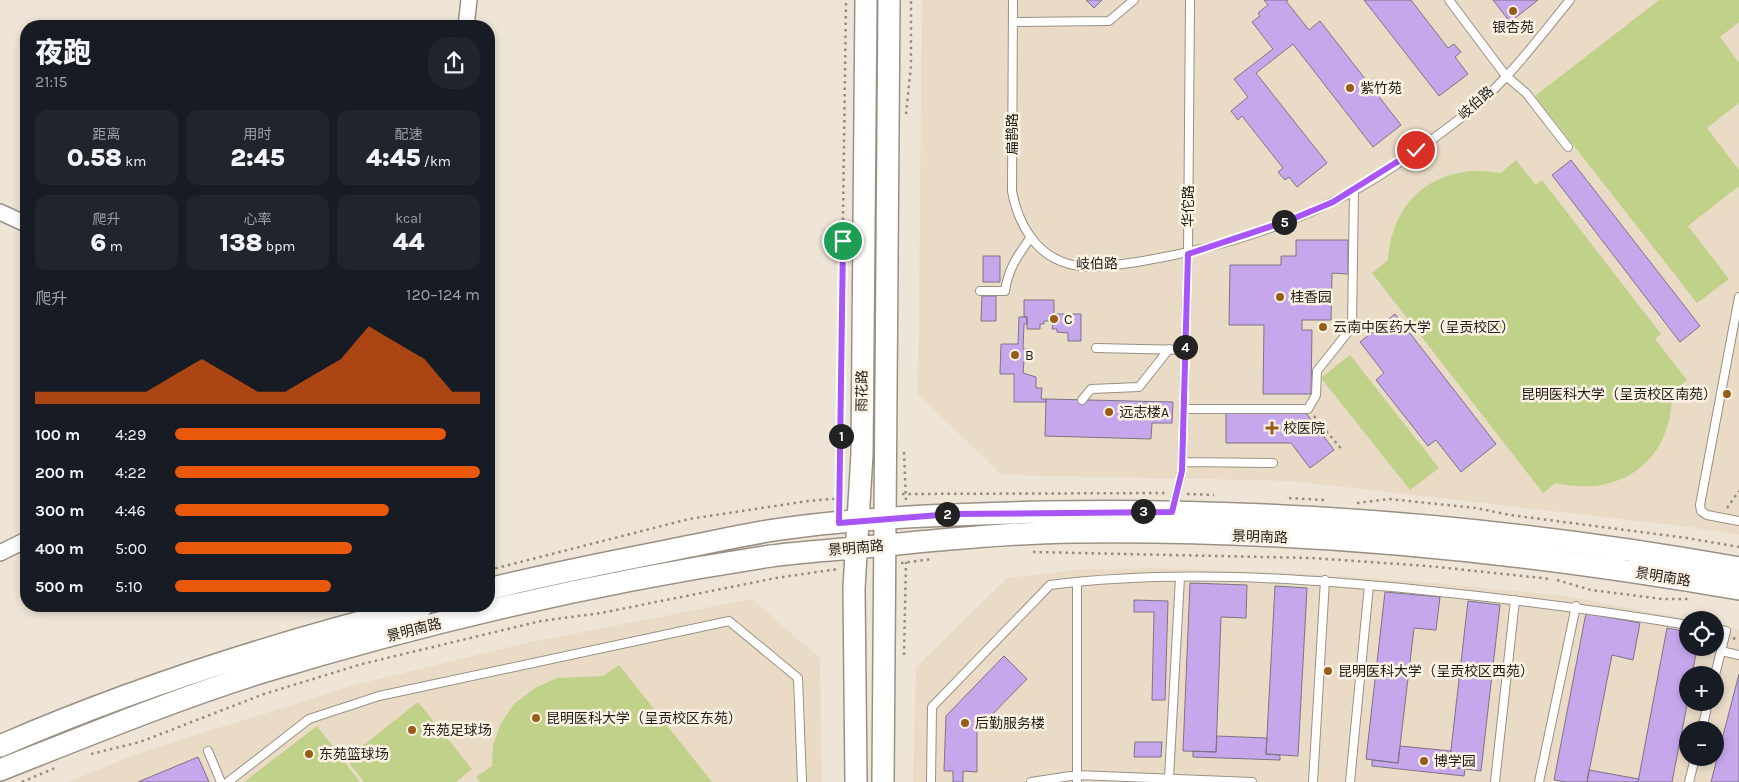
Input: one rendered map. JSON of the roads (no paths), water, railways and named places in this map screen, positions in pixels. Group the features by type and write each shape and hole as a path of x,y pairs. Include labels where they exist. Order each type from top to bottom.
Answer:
{"street":[{"path":"467,20 469,0"},
{"name":"雨花路","path":"856,782 847,558 866,0"},
{"name":"雨花路","path":"883,782 896,554 889,0"},
{"path":"0,212 20,221"},
{"name":"景明南路","path":"495,588 644,555 774,530 952,514 1169,523 1311,539 1427,547 1571,563 1739,590"},
{"name":"景明南路","path":"495,610 648,576 776,555 847,558 896,554 1071,532 1169,523 1313,517 1429,526 1574,542 1739,568"},
{"path":"0,553 20,543"},
{"name":"景明南路","path":"0,746 126,696 250,654 395,612"},
{"name":"景明南路","path":"0,770 133,717 256,674 362,643 487,612"}],"lane":[{"name":"扁鹊路","path":"1013,0 1012,191 1016,212 1031,237 1050,256"},
{"path":"1013,22 1109,21 1134,0"},
{"name":"华佗路","path":"1169,523 1182,471 1188,254 1190,0"},
{"path":"1449,0 1506,76 1526,93 1568,147"},
{"name":"岐伯路","path":"1050,256 1069,264 1087,267 1188,254 1290,220 1333,202 1416,150 1464,116 1506,76 1570,0"},
{"path":"1184,408 1308,409 1316,395 1317,371 1352,327 1354,189"},
{"path":"980,291 1005,291 1007,276 1015,258 1031,237"},
{"path":"1739,297 1700,505 1701,511 1707,515 1739,521"},
{"path":"1096,348 1185,350"},
{"path":"1082,400 1091,390 1138,387 1169,349"},
{"path":"1182,462 1273,463"},
{"path":"1169,778 1180,577"},
{"path":"931,782 932,707 1050,585 1180,577 1326,580 1576,606 1679,623"},
{"path":"1313,782 1326,580"},
{"path":"1077,582 1078,778"},
{"path":"1350,782 1369,585"},
{"path":"1495,782 1515,600"},
{"path":"1540,782 1576,606"},
{"path":"228,782 309,719 320,714 379,696 729,621 798,678 802,782"},
{"path":"1724,652 1739,655"},
{"path":"208,751 221,782"},
{"path":"1689,782 1693,766"},
{"path":"1031,782 1078,778 1169,778 1252,782"}],"place":[{"name":"银杏苑","path":"1513,11"},
{"name":"紫竹苑","path":"1350,88"},
{"name":"桂香园","path":"1280,297"},
{"name":"C","path":"1054,319"},
{"name":"云南中医药大学（呈贡校区）","path":"1323,327"},
{"name":"B","path":"1015,355"},
{"name":"昆明医科大学（呈贡校区南苑）","path":"1727,394"},
{"name":"远志楼A","path":"1109,412"},
{"name":"校医院","path":"1272,428"},
{"name":"昆明医科大学（呈贡校区西苑）","path":"1328,671"},
{"name":"昆明医科大学（呈贡校区东苑）","path":"536,718"},
{"name":"后勤服务楼","path":"965,723"},
{"name":"东苑足球场","path":"412,730"},
{"name":"东苑篮球场","path":"309,754"},
{"name":"博学园","path":"1424,761"}]}
